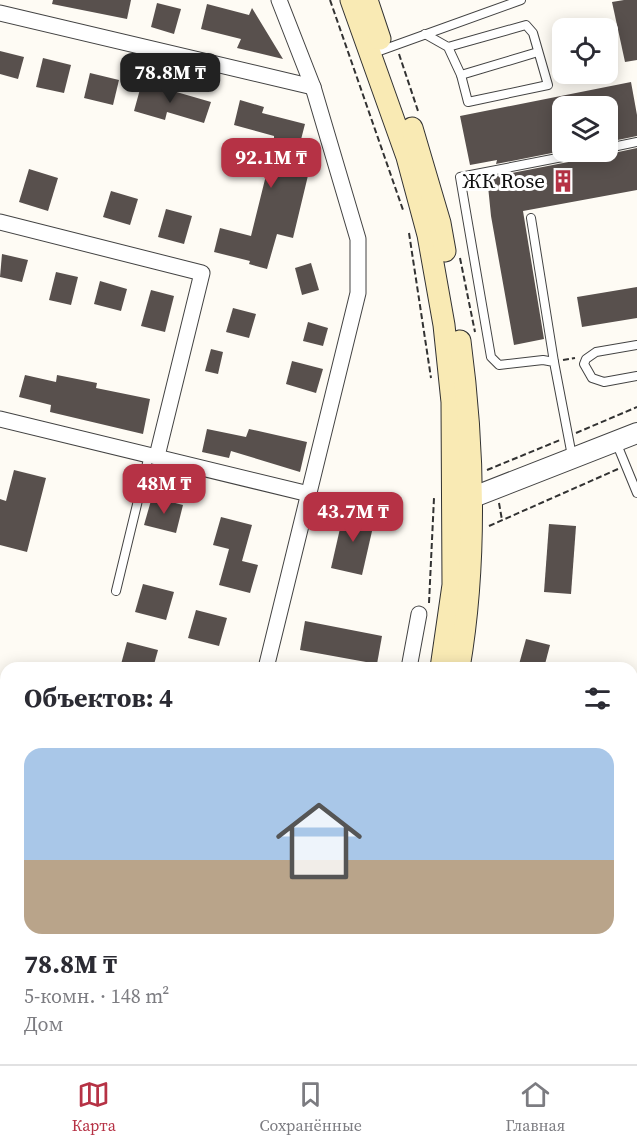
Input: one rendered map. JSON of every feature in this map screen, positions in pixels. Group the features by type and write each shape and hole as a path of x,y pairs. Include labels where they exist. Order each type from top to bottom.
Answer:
{"main road":[{"path":"351,0 377,52 422,157 440,223 468,401 470,476 462,502 442,662"},
{"path":"367,0 377,52 428,235 444,325 462,502 470,533 468,584 460,662"}],"street":[{"path":"267,662 358,293 358,239 313,87 279,0"},
{"path":"0,14 313,87"},
{"path":"0,222 202,273 153,455"},
{"path":"0,419 309,494"},
{"path":"462,502 637,433"},
{"path":"411,662 424,610"}],"lane":[{"path":"377,52 522,0"},
{"path":"425,34 448,47 468,102 548,85 533,33 526,25 448,47"},
{"path":"460,75 538,52"},
{"path":"618,146 637,142"},
{"path":"552,159 460,177 492,360 499,365 543,360 554,362"},
{"path":"531,218 554,362 573,458"},
{"path":"637,345 590,355 585,364 592,378 604,382 637,376"},
{"path":"616,441 637,493"},
{"path":"116,591 153,455"}],"path":[{"path":"330,0 404,214"},
{"path":"408,225 433,386"},
{"path":"554,362 590,355"},
{"path":"470,476 637,407"},
{"path":"470,533 625,466"},
{"path":"424,610 435,488"}],"building":[{"path":"53,0 131,0 127,19 52,4"},
{"path":"637,0 637,60 625,62 618,30 618,18 615,18 612,2"},
{"path":"157,3 181,9 174,34 151,27"},
{"path":"207,4 249,15 252,8 283,59 237,48 241,39 201,29"},
{"path":"0,51 24,57 18,79 0,74"},
{"path":"43,58 71,65 64,93 36,87"},
{"path":"90,73 119,80 113,105 84,98"},
{"path":"142,82 211,102 204,123 167,112 165,120 134,111"},
{"path":"631,82 637,115 637,136 618,140 618,96 561,96"},
{"path":"552,98 552,153 496,164 497,160 470,165 460,116"},
{"path":"240,100 264,107 262,113 305,124 296,159 311,163 293,238 277,234 267,269 249,264 250,261 214,252 220,228 251,236 274,143 274,136 234,125"},
{"path":"637,148 637,190 523,211 544,339 514,345 491,216 488,186 491,177 568,162 618,162 618,152"},
{"path":"29,169 58,178 48,211 19,202"},
{"path":"111,191 138,199 130,225 103,217"},
{"path":"166,209 192,216 184,244 158,237"},
{"path":"2,254 28,260 22,282 0,277"},
{"path":"311,263 319,290 302,295 295,268"},
{"path":"56,272 78,277 71,305 49,300"},
{"path":"100,281 127,289 121,311 94,304"},
{"path":"637,287 637,318 582,327 577,297"},
{"path":"151,290 174,296 165,332 141,326"},
{"path":"233,308 256,314 249,338 226,332"},
{"path":"308,322 328,328 323,346 303,341"},
{"path":"211,349 223,352 218,374 205,371"},
{"path":"292,361 323,369 316,393 286,384"},
{"path":"25,375 56,382 57,375 97,383 96,388 150,399 143,434 50,412 51,405 19,397"},
{"path":"207,429 246,437 249,429 307,442 300,472 231,451 229,458 202,452"},
{"path":"14,470 46,478 27,552 0,545 0,499 6,501"},
{"path":"152,497 183,505 176,533 144,525"},
{"path":"344,511 375,518 362,575 331,568"},
{"path":"221,517 252,525 242,561 258,565 250,593 219,585 229,549 213,545"},
{"path":"549,524 576,526 571,594 544,592"},
{"path":"143,584 174,592 166,620 135,612"},
{"path":"196,610 227,618 219,646 188,638"},
{"path":"305,621 382,636 377,662 300,650"},
{"path":"526,639 550,645 546,662 520,662"},
{"path":"127,642 158,650 155,662 122,662"}],"place":[{"name":"ЖК Rose","path":"563,181"}]}
